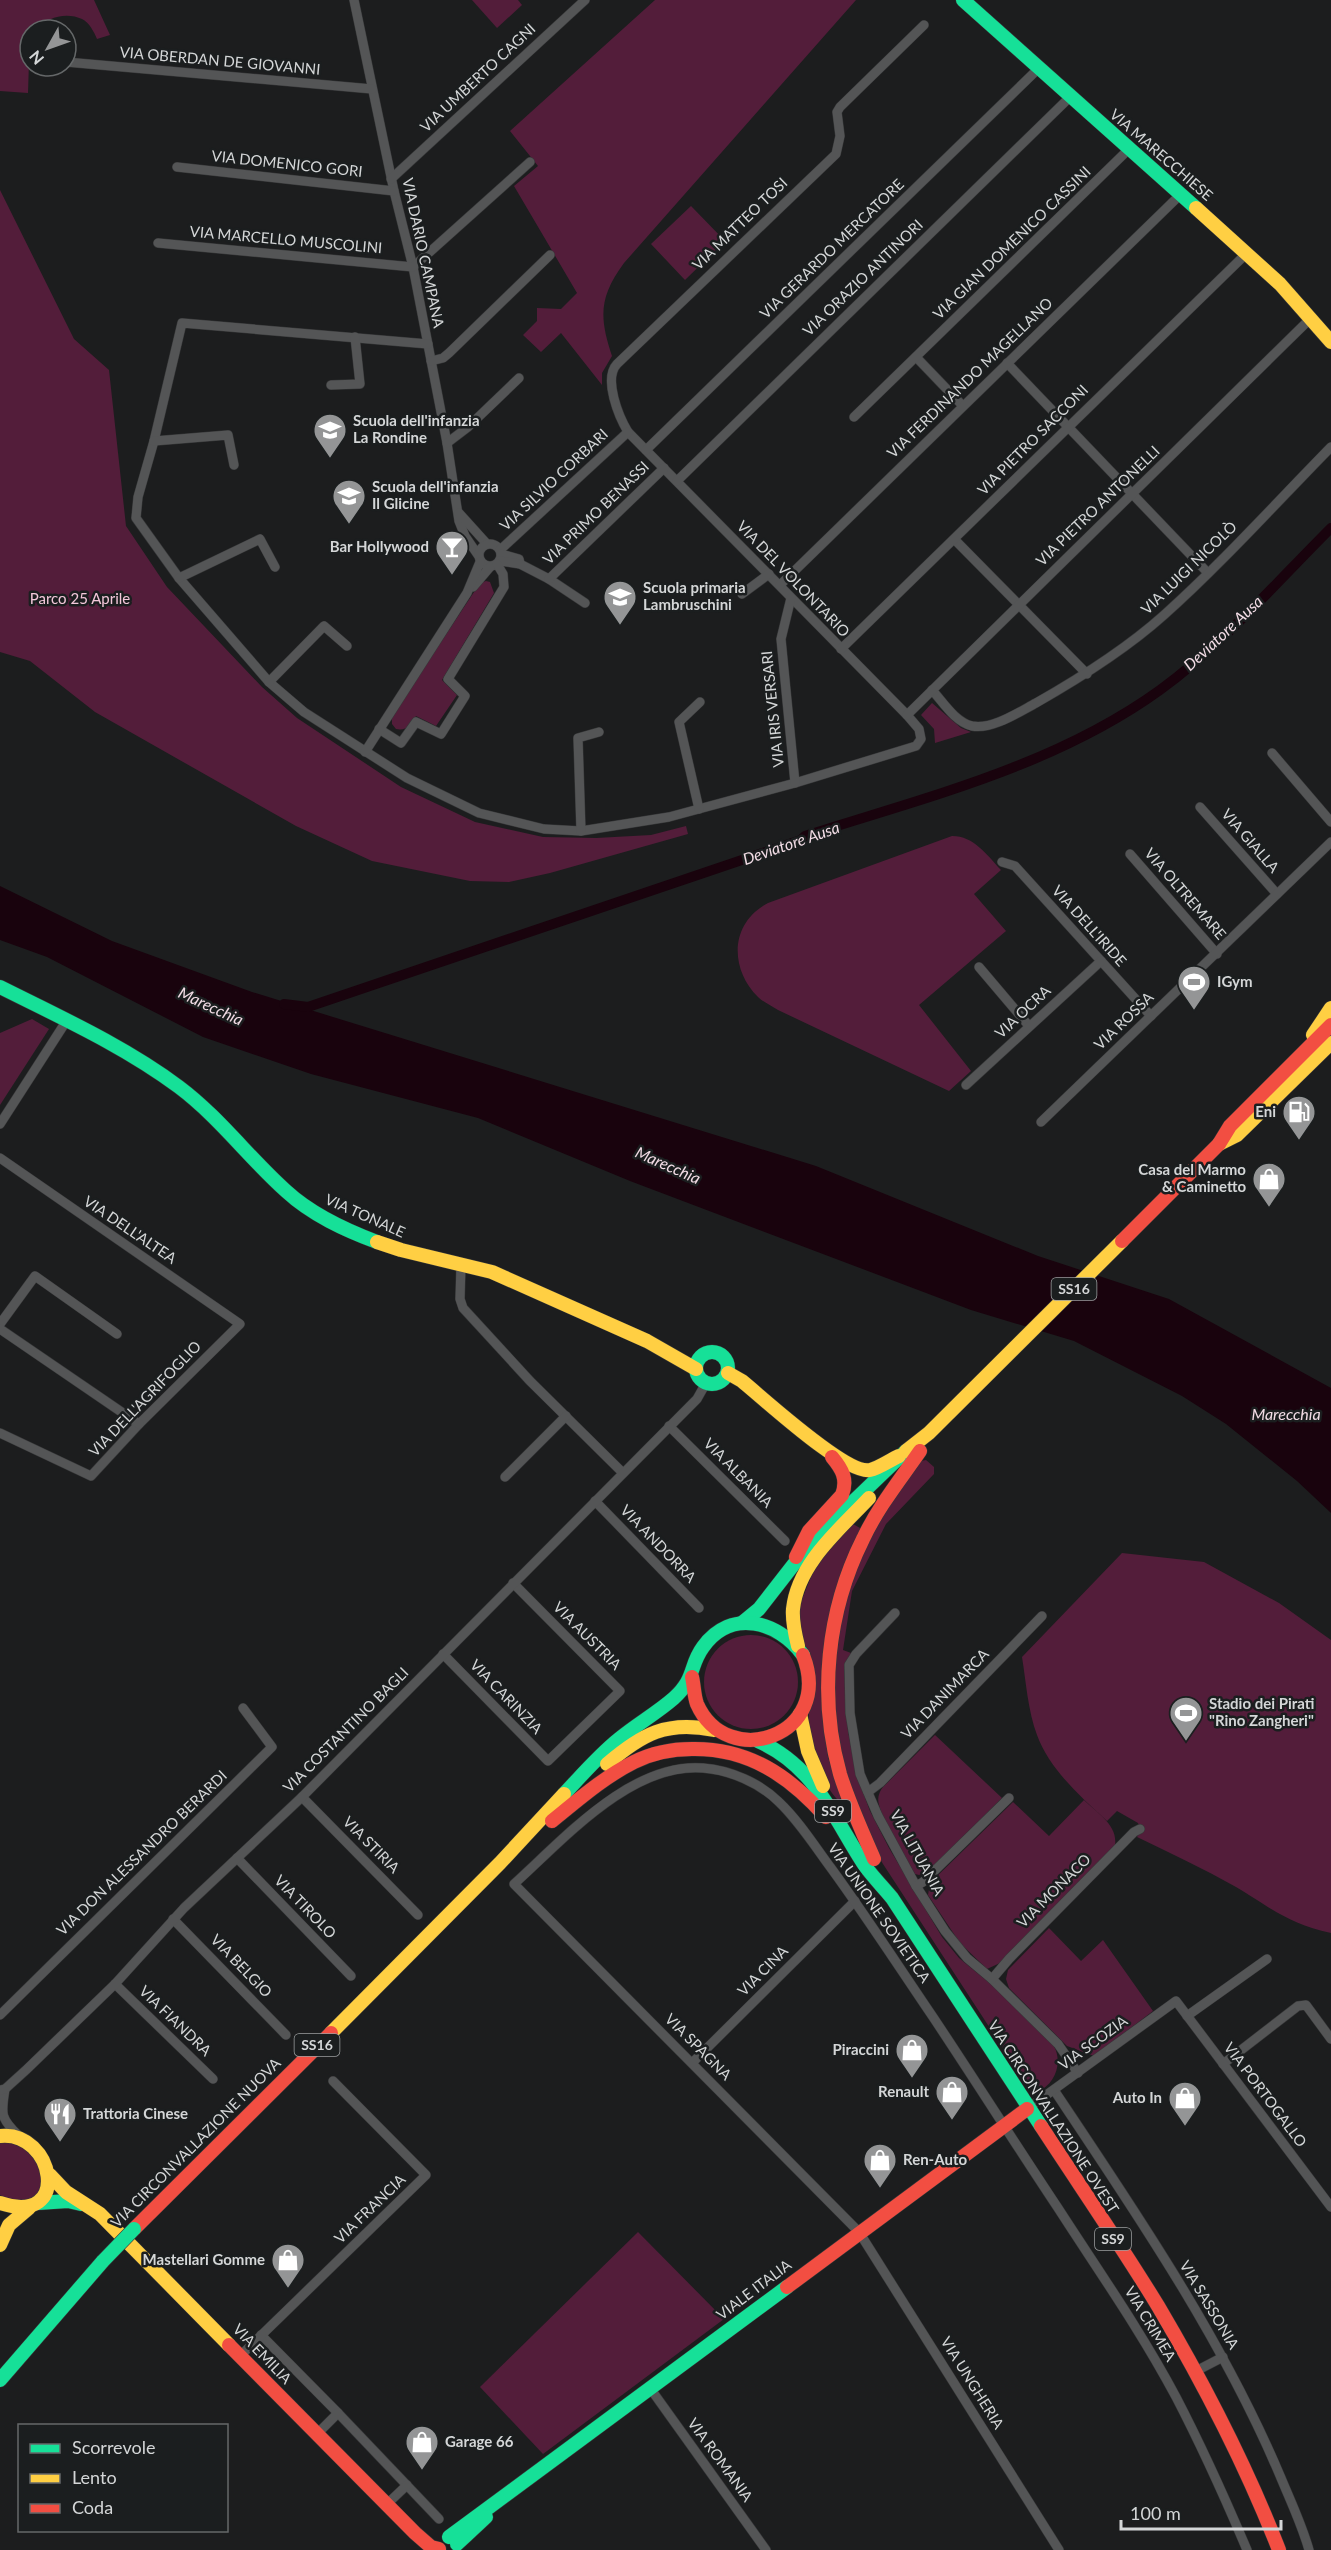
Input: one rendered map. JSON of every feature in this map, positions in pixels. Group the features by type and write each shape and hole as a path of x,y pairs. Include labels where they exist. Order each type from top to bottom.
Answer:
{"main road":[{"name":"VIA MARECCHIESE","path":"963,0 1247,252 1280,284 1331,342"},
{"name":"VIA TONALE","path":"0,987 67,1020 154,1070 186,1092 214,1116 286,1192 340,1226 400,1250 492,1272 647,1341 696,1369"},
{"path":"1331,1008 1315,1030 1310,1054 1331,1050"},
{"name":"SS16","path":"692,1677 698,1656 709,1640 720,1631 742,1623 759,1609 812,1541 900,1455 929,1433 1219,1144 1230,1126 1310,1054 1331,1025"},
{"name":"SS16","path":"1310,1054 1331,1043"},
{"path":"717,1353 727,1363 728,1373 719,1383 706,1383 699,1377 696,1369 703,1356 717,1353"},
{"path":"728,1373 742,1381 827,1451 862,1471 900,1455"},
{"name":"SS16","path":"801,1714 806,1703 810,1678 808,1666 798,1646 793,1624 794,1604 810,1567 884,1481 920,1451 929,1433"},
{"path":"794,1564 799,1546 811,1528 845,1489 844,1474 827,1451"},
{"path":"870,1863 837,1762 830,1716 831,1641 836,1615 857,1550 874,1517 920,1451"},
{"path":"742,1623 762,1624 777,1629 798,1646"},
{"path":"692,1677 693,1693 699,1710 717,1731"},
{"name":"VIA CIRCONVALLAZIONE NUOVA","path":"0,2380 103,2261 134,2229 501,1862 612,1745 666,1705 692,1677"},
{"path":"758,1741 782,1732 801,1714"},
{"name":"VIA CIRCONVALLAZIONE OVEST","path":"801,1714 804,1742 810,1761 823,1785 892,1898 1156,2303 1196,2371 1261,2502 1279,2550"},
{"name":"VIA CIRCONVALLAZIONE NUOVA","path":"501,1862 552,1821 578,1791 620,1752 648,1733 674,1725 694,1724 717,1731"},
{"name":"SS16","path":"717,1731 745,1741 758,1741"},
{"name":"VIA CIRCONVALLAZIONE OVEST","path":"758,1741 786,1754 803,1772 870,1863"},
{"path":"552,1821 610,1777 647,1756 673,1750 702,1748 731,1750 764,1763 804,1792 870,1863"},
{"name":"VIALE ITALIA","path":"451,2547 501,2500 859,2232 1028,2109"},
{"path":"0,2129 12,2137"},
{"name":"VIA EMILIA","path":"12,2137 42,2156 50,2175 66,2192 100,2214 431,2547 451,2547"},
{"path":"0,2245 9,2225 34,2205 50,2186 50,2175"},
{"path":"0,2203 19,2209 68,2201 89,2206"}],"street":[{"name":"VIA DARIO CAMPANA","path":"354,0 394,191 413,267 463,532 479,558"},
{"name":"VIA UMBERTO CAGNI","path":"392,179 585,0"},
{"name":"VIA MATTEO TOSI","path":"646,450 628,432 620,419 612,390 613,368 836,154 840,136 837,112 840,107 924,25"},
{"name":"VIA OBERDAN DE GIOVANNI","path":"78,63 372,89"},
{"name":"VIA GERARDO MERCATORE","path":"646,450 1039,68"},
{"name":"VIA ORAZIO ANTINORI","path":"677,481 1070,97"},
{"name":"VIA GIAN DOMENICO CASSINI","path":"854,417 1129,149"},
{"path":"413,267 530,162"},
{"name":"VIA DOMENICO GORI","path":"177,167 394,191"},
{"name":"VIA FERDINANDO MAGELLANO","path":"780,585 1181,194"},
{"name":"VIA MARCELLO MUSCOLINI","path":"158,243 413,267"},
{"name":"VIA PIETRO SACCONI","path":"841,650 1247,252"},
{"path":"431,361 443,358 449,353 550,255"},
{"name":"VIA PIETRO ANTONELLI","path":"907,715 1310,319"},
{"path":"428,344 182,323 138,497 136,519 179,578 268,682 304,712 407,778 479,813 544,829 581,831 647,821 795,783"},
{"path":"331,385 360,384 355,337"},
{"path":"916,357 963,406"},
{"path":"1007,363 1208,573"},
{"path":"447,443 468,427 519,378"},
{"name":"VIA SILVIO CORBARI","path":"467,593 538,518 628,432"},
{"path":"154,441 228,435 234,465"},
{"name":"VIA LUIGI NICOLÒ","path":"932,690 960,721 971,726 980,726 1025,709 1087,674 1162,617 1331,447"},
{"name":"VIA DEL VOLONTARIO","path":"646,450 919,729 921,739 916,746 907,751 795,783"},
{"name":"VIA PRIMO BENASSI","path":"549,579 664,468"},
{"path":"379,729 401,743 416,722 441,734 465,696 448,679 504,587 495,545 487,544 459,513"},
{"path":"179,578 260,539 275,567"},
{"path":"955,540 1087,674"},
{"path":"365,752 467,593 481,548 487,544"},
{"path":"479,558 520,564 549,579 585,603"},
{"path":"742,594 769,574"},
{"name":"VIA IRIS VERSARI","path":"791,598 781,639 795,783"},
{"path":"268,682 324,626 347,646"},
{"path":"699,809 679,722 700,702"},
{"path":"581,831 578,738 599,732"},
{"path":"1272,753 1331,822"},
{"name":"VIA GIALLA","path":"1200,807 1277,894"},
{"name":"VIA ROSSA","path":"1041,1122 1331,842"},
{"name":"VIA OLTREMARE","path":"1130,854 1217,954"},
{"name":"VIA DELL'IRIDE","path":"1002,862 1015,866 1151,1016"},
{"name":"VIA OCRA","path":"966,1085 1101,961"},
{"path":"979,967 1029,1026"},
{"path":"0,1124 67,1020"},
{"name":"VIA DELL'ALTEA","path":"1,1162 240,1324"},
{"path":"461,1265 460,1299 463,1308 530,1381 623,1473"},
{"path":"0,1324 35,1276 117,1334"},
{"name":"VIA DELL'AGRIFOGLIO","path":"0,1433 91,1476 139,1424 240,1324"},
{"path":"0,1329 139,1424"},
{"name":"VIA COSTANTINO BAGLI","path":"3,2090 116,1984 173,1919 302,1797 697,1399 706,1383"},
{"path":"505,1478 566,1416"},
{"name":"VIA ALBANIA","path":"669,1426 785,1541"},
{"name":"VIA ANDORRA","path":"595,1501 699,1608"},
{"name":"VIA AUSTRIA","path":"513,1582 620,1691 548,1761"},
{"name":"VIA LITUANIA","path":"896,1613 855,1654 849,1665 850,1713 861,1774 868,1792 878,1816 916,1886 945,1931 967,1958 1058,2043 1078,2073"},
{"name":"VIA DANIMARCA","path":"868,1792 880,1783 1042,1616"},
{"name":"VIA CARINZIA","path":"443,1654 548,1761"},
{"name":"VIA DON ALESSANDRO BERARDI","path":"0,2014 272,1747 243,1708"},
{"name":"VIA UNIONE SOVIETICA","path":"514,1884 588,1817 643,1779 675,1770 704,1768 754,1782 777,1800 797,1822 855,1901 1005,2125"},
{"name":"VIA STIRIA","path":"302,1797 418,1915"},
{"path":"916,1886 923,1882 1009,1798"},
{"name":"VIA MONACO","path":"992,1979 1126,1840 1140,1829"},
{"name":"VIA TIROLO","path":"237,1858 351,1976"},
{"name":"VIA SPAGNA","path":"514,1884 859,2232"},
{"name":"VIA CINA","path":"693,2062 855,1901"},
{"name":"VIA BELGIO","path":"173,1919 286,2035"},
{"path":"1187,2016 1267,1959"},
{"name":"VIA FIANDRA","path":"116,1984 213,2079"},
{"name":"VIA SCOZIA","path":"1028,2109 1176,2001"},
{"name":"VIA PORTOGALLO","path":"1176,2001 1331,2207"},
{"path":"1223,2064 1298,2006 1306,2006 1331,2039"},
{"name":"VIA FRANCIA","path":"241,2355 426,2175 333,2081"},
{"path":"3,2090 1,2112 12,2137"},
{"name":"VIA SASSONIA","path":"1054,2090 1155,2243 1223,2356 1263,2434 1309,2550"},
{"name":"VIA CRIMEA","path":"1005,2125 1159,2368 1218,2481 1247,2550"},
{"name":"VIA UNGHERIA","path":"859,2232 1059,2550"},
{"path":"261,2335 439,2519"},
{"path":"1196,2371 1223,2356"},
{"name":"VIA ROMANIA","path":"650,2388 766,2550"},
{"path":"317,2434 338,2413"},
{"path":"387,2504 407,2485"}],"green space":[{"path":"0,0 94,0 110,35 97,39 87,22 76,17 18,18 18,78 28,78 28,93 0,91"},
{"path":"472,0 518,0 522,5 497,28"},
{"path":"655,0 856,0 624,263 616,275 606,297 604,308 605,330 612,356 602,373 602,385 561,333 541,352 523,335 537,321 537,308 561,309 577,293 514,186 538,166 510,131"},
{"name":"Parco 25 Aprile","path":"0,190 74,339 109,370 126,526 167,587 262,687 297,718 401,787 475,822 543,837 596,838 651,835 686,826 688,834 550,873 509,882 470,881 372,861 296,826 95,712 30,661 0,652"},
{"path":"691,206 725,241 685,280 651,244"},
{"path":"490,582 494,593 442,680 457,695 436,726 416,716 406,728 396,729 392,724 392,716 480,583"},
{"path":"932,703 961,728 971,732 935,743 934,729 921,715"},
{"path":"952,836 967,839 973,843 1001,870 974,894 1006,931 919,1005 971,1071 949,1091 762,1001 742,973 738,960 738,947 740,934 746,922 768,903"},
{"path":"32,1019 49,1029 0,1105 0,1033"},
{"path":"926,1460 934,1467 934,1474 886,1524 852,1591 843,1650 851,1653 844,1666 848,1731 857,1776 870,1811 889,1848 942,1937 959,1958 992,1985 1054,2046 1058,2059 1056,2073 1049,2084 1037,2092 1031,2090 1027,2085 883,1864 865,1833 840,1765 832,1689 846,1589 874,1525 921,1461"},
{"path":"853,1524 860,1528 822,1714 828,1757 841,1798 838,1800 820,1772 811,1747 798,1609 817,1562"},
{"name":"Stadio dei Pirati \"Rino Zangheri\"","path":"1122,1553 1204,1562 1279,1603 1331,1640 1331,1933 1292,1920 1224,1880 1137,1837 1141,1831 1138,1823 1117,1811 1107,1821 1067,1782 1043,1748 1031,1716 1022,1657"},
{"path":"751,1635 769,1638 784,1649 795,1664 798,1682 795,1700 784,1715 769,1726 751,1729 733,1726 718,1715 707,1700 704,1682 707,1664 718,1649 733,1638"},
{"path":"935,1735 1002,1798 927,1872 919,1875 915,1874 890,1831 878,1798 883,1787"},
{"path":"1084,1800 1110,1825 1115,1845 1000,1963 987,1969 960,1943 928,1895 930,1883 1013,1802 1049,1836"},
{"path":"1049,1928 1081,1961 1103,1940 1153,2011 1094,2056 1067,2046 1009,1988 1006,1979 1008,1970"},
{"path":"4,2141 23,2147 35,2158 41,2171 42,2183 37,2194 29,2201 16,2202 0,2195 0,2142"},
{"path":"638,2232 724,2319 543,2454 480,2387"}],"water":[{"name":"Marecchia","path":"0,886 112,941 252,992 816,1166 1038,1256 1169,1299 1331,1388 1331,1513 1297,1481 1226,1424 1182,1396 1074,1341 971,1310 630,1181 478,1118 311,1074 203,1037 47,957 0,940"}],"waterway":[{"name":"Deviatore Ausa","path":"284,1004 308,1007 801,840 805,836 943,793 1033,759 1077,739 1120,716 1160,690 1206,653 1331,528"}],"traffic: fast":[{"path":"963,0 1196,208"},
{"path":"0,987 91,1033 158,1072 207,1111 296,1200 329,1221 377,1242"},
{"path":"712,1352 723,1357 728,1368 723,1379 712,1384 701,1379 696,1368 701,1357 712,1352"},
{"path":"742,1623 759,1609 812,1541 906,1451"},
{"path":"564,1794 612,1745 681,1691 703,1647 714,1635 727,1627 740,1623 768,1627 793,1643 803,1655"},
{"path":"758,1741 794,1764 821,1795 865,1866 892,1898 1041,2126"},
{"path":"38,2203 68,2201 81,2204"},
{"path":"103,2261 134,2229"},
{"path":"0,2380 103,2261"},
{"path":"449,2537 787,2287"},
{"path":"457,2544 486,2517"}],"traffic: slow":[{"path":"1196,208 1280,284 1331,342"},
{"path":"1313,1035 1331,1008"},
{"path":"1219,1144 1237,1135 1331,1043"},
{"path":"906,1451 929,1433 1122,1241"},
{"path":"377,1242 492,1272 647,1341 696,1369"},
{"path":"728,1373 742,1381 824,1449 843,1461 858,1468 870,1470 899,1456"},
{"path":"798,1646 793,1623 793,1609 803,1577 822,1548 869,1498"},
{"path":"800,1714 808,1751 823,1786"},
{"path":"607,1764 644,1737 656,1732 682,1727 714,1730"},
{"path":"331,2033 500,1863 564,1794"},
{"path":"0,2136 18,2138 33,2147 43,2161 48,2176 46,2191 38,2202 23,2207 0,2203"},
{"path":"50,2175 66,2192 100,2214 229,2345"},
{"path":"0,2245 9,2225 29,2208"}],"traffic: jam":[{"path":"1122,1241 1219,1144 1230,1126 1331,1025"},
{"path":"874,1859 840,1774 833,1745 829,1715 830,1655 841,1595 863,1539 882,1505 920,1451"},
{"path":"796,1557 809,1531 842,1495 843,1474 832,1457"},
{"path":"692,1677 697,1704 711,1725 731,1736 752,1740 773,1735 791,1724 804,1706 809,1683 803,1655"},
{"path":"552,1821 581,1797 634,1762 662,1752 692,1749 732,1753 766,1767 797,1789 826,1817"},
{"path":"134,2229 331,2033"},
{"path":"787,2287 1027,2109"},
{"path":"1041,2126 1130,2261 1175,2335 1238,2456 1279,2550"},
{"path":"229,2345 415,2533 431,2547 439,2549"}],"place":[{"name":"Scuola dell'infanzia La Rondine","path":"330,459"},
{"name":"Scuola dell'infanzia Il Glicine","path":"349,525"},
{"name":"Bar Hollywood","path":"452,576"},
{"name":"Scuola primaria Lambruschini","path":"620,626"},
{"name":"IGym","path":"1194,1011"},
{"name":"Eni","path":"1299,1141"},
{"name":"Casa del Marmo & Caminetto","path":"1269,1208"},
{"name":"Stadio dei Pirati \"Rino Zangheri\"","path":"1186,1742"},
{"name":"Piraccini","path":"912,2079"},
{"name":"Renault","path":"952,2121"},
{"name":"Auto In","path":"1185,2127"},
{"name":"Trattoria Cinese","path":"60,2143"},
{"name":"Ren-Auto","path":"880,2189"},
{"name":"Mastellari Gomme","path":"288,2289"},
{"name":"Garage 66","path":"422,2471"}]}
